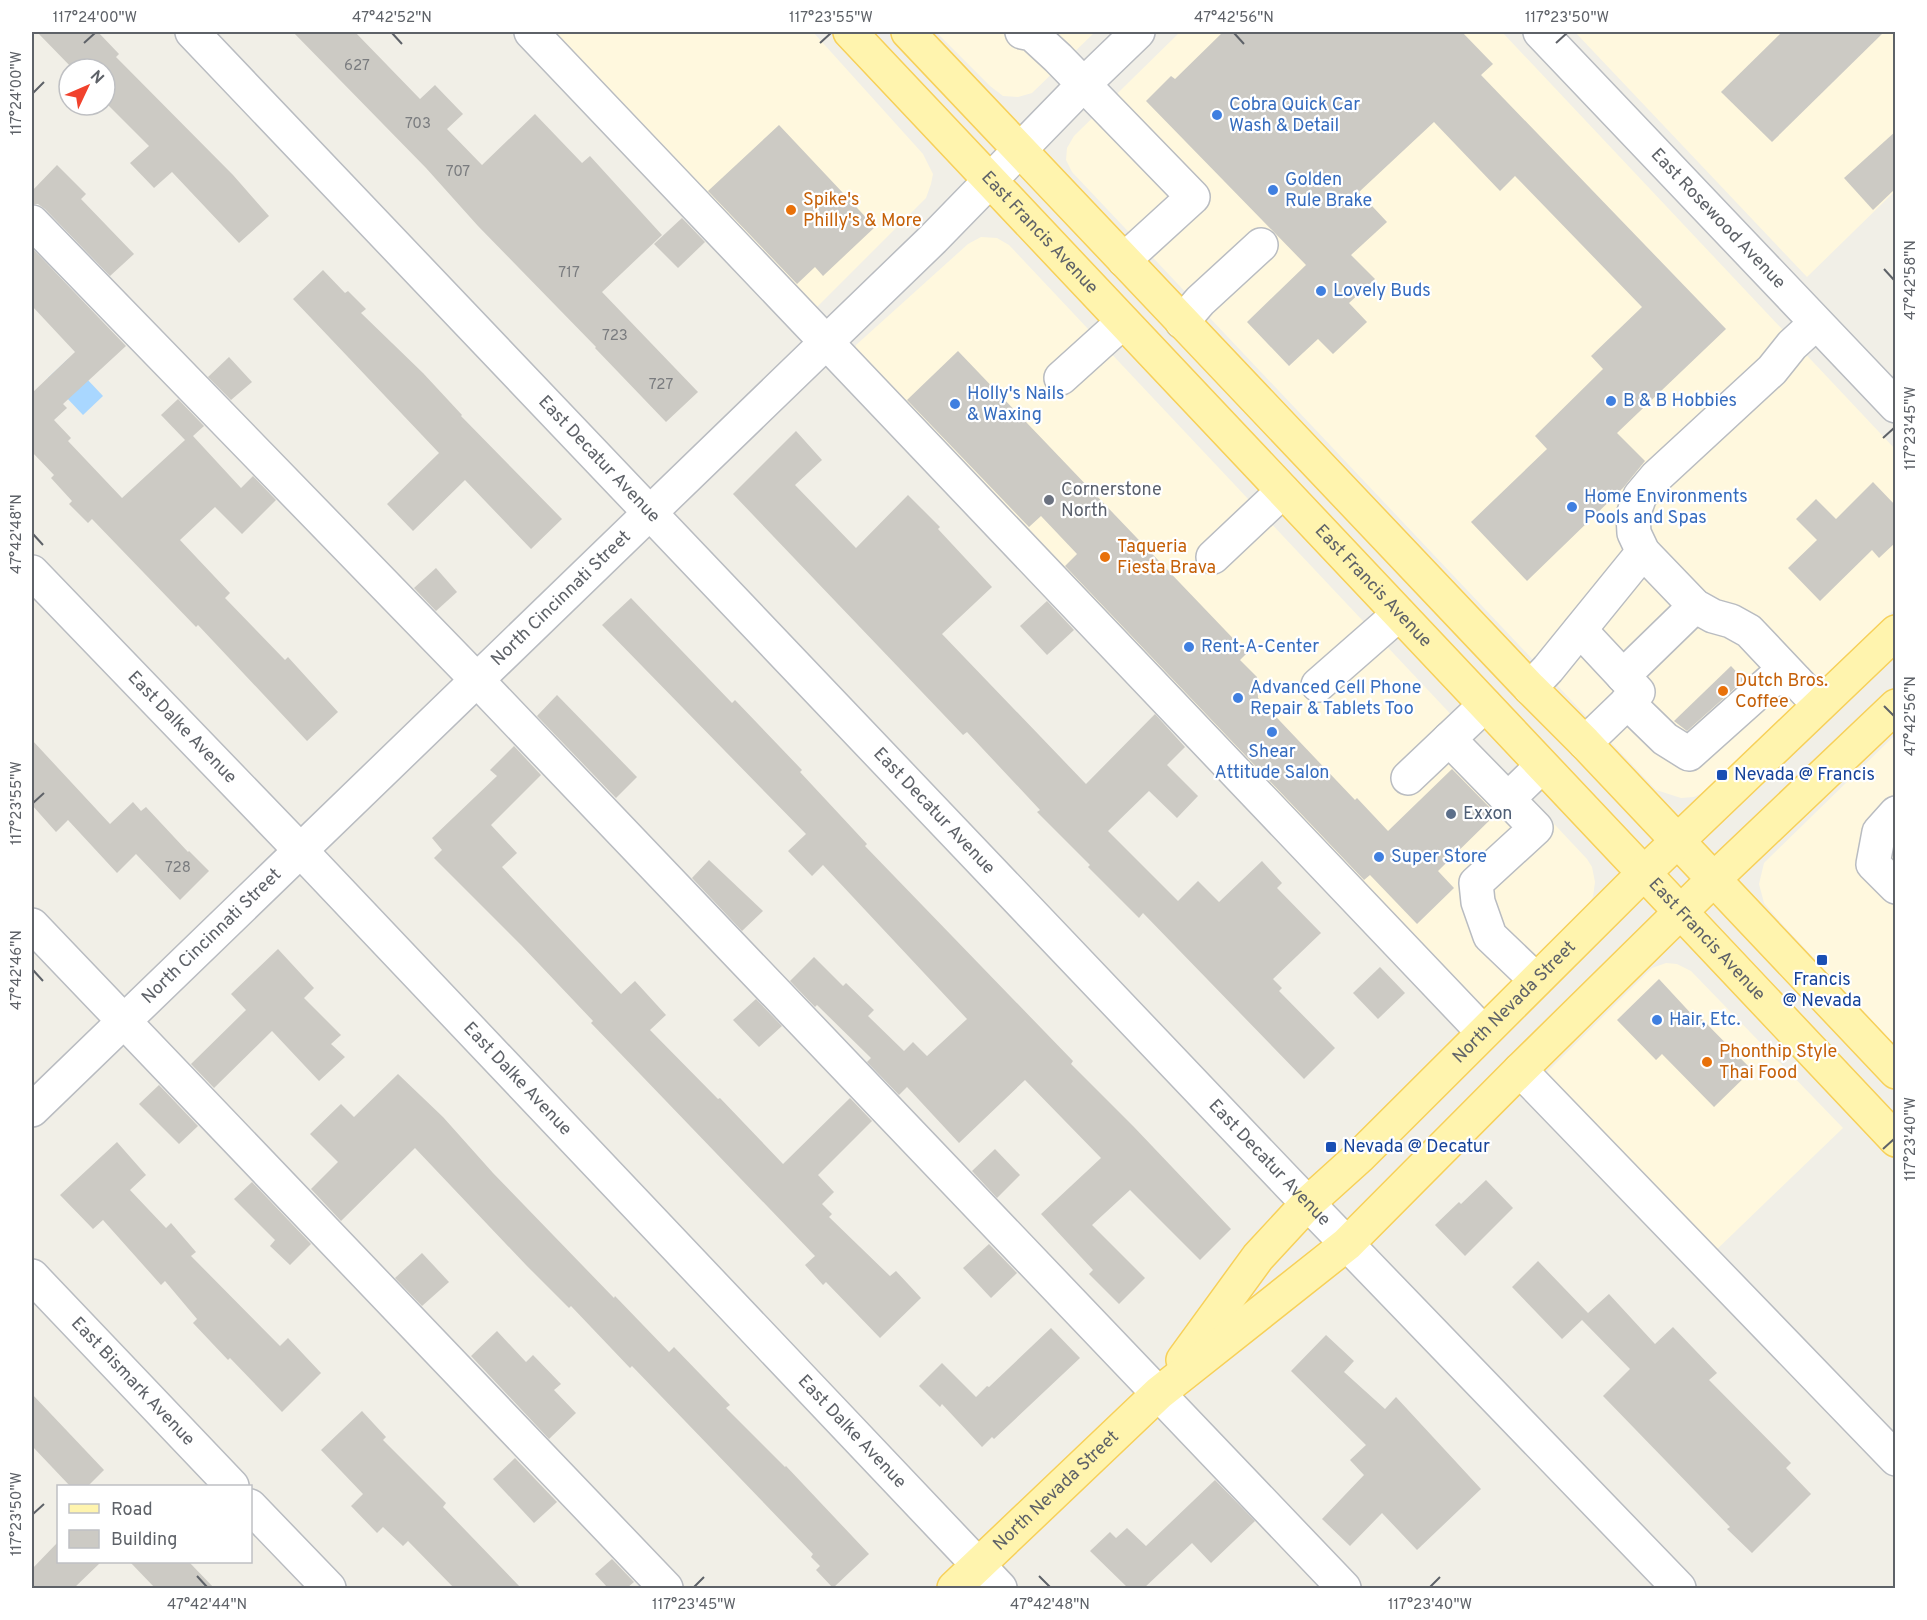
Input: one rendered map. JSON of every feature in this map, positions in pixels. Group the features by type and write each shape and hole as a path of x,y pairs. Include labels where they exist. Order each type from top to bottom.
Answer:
{"main road":[{"name":"East Francis Avenue","path":"850,32 1896,1140"},
{"path":"908,32 1530,688 1586,743 1896,1072"},
{"name":"North Nevada Street","path":"1159,1393 1258,1257 1308,1203 1359,1157 1644,873 1896,632"},
{"name":"North Nevada Street","path":"954,1588 1159,1393 1347,1244 1680,912 1896,706"}],"street":[{"name":"East Decatur Avenue","path":"192,32 1347,1244 1680,1588"},
{"path":"531,32 1483,1032"},
{"path":"1022,32 1032,34 1193,197 1124,260"},
{"name":"North Cincinnati Street","path":"32,1110 652,513 933,239 1018,150 1138,32"},
{"name":"East Rosewood Avenue","path":"1540,32 1896,406"},
{"path":"32,222 477,680 1344,1588"},
{"path":"1182,322 1200,301 1261,245"},
{"path":"1061,378 1123,322"},
{"path":"1816,323 1792,345 1772,370 1656,477 1640,496 1634,515 1634,533 1643,552 1695,606 1749,631 1819,705"},
{"path":"1213,557 1283,491"},
{"path":"1530,688 1643,552"},
{"name":"East Dalke Avenue","path":"32,572 301,851 1000,1588"},
{"path":"1586,743 1625,689 1695,606"},
{"path":"1318,686 1399,614"},
{"path":"1580,630 1665,739 1689,754 1774,678 1796,681"},
{"path":"1408,778 1485,705"},
{"path":"1449,739 1536,828 1476,883 1478,902 1490,936 1536,980"},
{"path":"1508,799 1542,766"},
{"path":"1896,813 1878,832 1873,864 1896,887"},
{"path":"32,924 666,1588"},
{"path":"1520,1070 1896,1459"},
{"name":"East Bismark Avenue","path":"32,1276 231,1485"},
{"path":"252,1508 329,1588"}],"shaded area":[{"path":"544,32 813,32 923,154 933,174 926,198 816,308 809,307"},
{"path":"936,32 1095,32 1032,93 1018,97 1003,96 990,86"},
{"path":"1180,32 1502,32 1895,449 1895,609 1713,788 1694,797 1681,798 1656,790 1072,172 1066,160 1067,148 1074,136"},
{"path":"1575,32 1895,32 1895,191 1807,277"},
{"path":"981,237 997,238 1009,245 1587,859 1592,867 1595,882 1593,897 1584,912 1486,1009 1482,1009 854,352 856,345 968,244"},
{"path":"1895,735 1895,1045 1764,903 1759,884 1764,863"},
{"path":"1666,963 1677,964 1691,971 1843,1128 1711,1255 1545,1079 1546,1073 1652,968"}],"water":[{"path":"68,359 103,396 83,415 48,378"}],"building":[{"path":"37,32 98,32 119,54 116,57 61,57"},
{"path":"293,32 355,32 420,99 435,85 463,114 447,129 482,165 535,114 582,163 590,156 662,235 602,292 698,392 666,422 478,226 426,168"},
{"path":"1223,32 1462,32 1493,64 1481,75 1726,329 1617,433 1645,461 1623,488 1527,581 1471,522 1547,449 1535,436 1603,369 1591,356 1642,307 1515,176 1500,191 1434,122 1359,192 1387,222 1351,255 1375,279 1349,303 1367,322 1333,354 1318,339 1289,366 1247,322 1306,265 1146,101 1171,76 1175,79"},
{"path":"1782,32 1884,32 1772,142 1721,92"},
{"path":"117,58 233,175 269,216 239,243 172,172 154,188 130,163 149,146 117,114"},
{"name":"Spike's Philly's & More","path":"779,125 875,227 823,276 815,267 797,284 708,191"},
{"path":"1896,131 1896,188 1873,210 1844,178"},
{"path":"57,165 86,194 81,199 134,254 110,276 45,209 38,204 32,204 32,191"},
{"path":"682,218 705,242 678,268 654,244"},
{"path":"32,248 126,346 63,404 67,408 54,420 71,438 68,441 122,498 185,440 161,415 178,399 204,426 193,436 241,488 253,476 276,500 242,534 215,507 180,540 230,593 225,598 285,660 288,657 338,712 307,741 198,625 196,627 92,519 88,523 69,504 72,501 51,478 54,475 32,452 32,393 75,352 32,306"},
{"path":"323,270 345,293 348,291 366,309 361,313 423,373 461,416 562,519 531,549 465,480 413,531 387,504 439,453 293,299"},
{"path":"958,351 1247,653 1240,660 1257,677 1258,698 1355,800 1357,798 1388,831 1452,769 1496,814 1438,871 1454,888 1417,924 1370,875 1364,880 1065,566 1077,554 1041,516 1029,527 907,400"},
{"path":"229,357 252,382 231,400 208,377"},
{"path":"796,431 822,460 795,485 856,548 908,495 940,527 938,529 992,587 942,634 1086,784 1155,714 1185,747 1167,765 1198,796 1177,818 1149,791 1108,831 1178,901 1198,881 1219,902 1262,861 1282,883 1277,888 1321,933 1273,979 1282,988 1279,991 1335,1048 1304,1079 1143,913 1139,918 1088,867 1090,865 1037,812 1040,810 967,732 963,735 733,494"},
{"path":"1873,482 1896,506 1896,542 1879,558 1872,550 1820,601 1788,568 1817,540 1796,519 1816,499 1836,519"},
{"path":"436,568 457,592 436,611 414,588"},
{"path":"631,598 732,703 735,700 802,770 800,772 867,844 865,846 1073,1061 1071,1064 1231,1229 1200,1260 1130,1190 1092,1225 1145,1278 1119,1304 1089,1274 1093,1270 1041,1214 1101,1158 1025,1080 959,1143 907,1087 899,1095 867,1062 871,1058 790,981 814,957 843,986 846,983 874,1010 868,1016 904,1051 913,1042 927,1056 967,1019 823,865 812,876 788,851 806,834 602,625"},
{"path":"1047,601 1074,630 1047,655 1020,626"},
{"name":"Dutch Bros. Coffee","path":"1731,666 1744,680 1687,731 1674,721"},
{"path":"557,695 637,777 616,798 537,716"},
{"path":"32,740 110,824 133,802 141,811 146,807 209,871 180,900 136,854 117,873 68,820 56,832 32,805"},
{"path":"514,746 541,775 491,825 517,853 502,867 621,994 635,981 666,1015 650,1030 783,1164 850,1098 872,1121 818,1175 834,1192 822,1204 832,1214 829,1217 890,1276 896,1271 921,1298 880,1338 826,1282 823,1285 805,1265 815,1256 591,1023 593,1021 521,945 434,858 442,850 432,838 497,776 490,770"},
{"path":"709,860 763,911 742,931 692,878"},
{"path":"278,949 314,988 304,998 341,1035 331,1044 345,1057 319,1081 272,1031 214,1088 191,1064 246,1010 231,994"},
{"path":"1380,967 1405,993 1378,1019 1353,993"},
{"path":"1659,979 1697,1020 1700,1017 1752,1070 1714,1107 1662,1054 1656,1060 1617,1020"},
{"path":"756,999 782,1026 759,1047 733,1020"},
{"path":"398,1074 443,1117 493,1173 614,1298 615,1296 669,1352 674,1347 730,1405 726,1408 786,1466 869,1554 833,1588 816,1570 820,1566 811,1557 813,1554 632,1366 630,1368 571,1306 569,1308 526,1265 415,1148 341,1221 311,1189 338,1162 310,1134 341,1104 354,1117"},
{"path":"159,1085 198,1126 179,1144 139,1104"},
{"path":"117,1142 146,1175 130,1190 166,1228 171,1223 196,1252 191,1256 280,1346 288,1338 321,1373 282,1412 193,1323 197,1319 165,1281 161,1285 103,1220 93,1229 60,1195"},
{"path":"995,1149 1020,1175 997,1198 972,1171"},
{"path":"1486,1180 1513,1208 1465,1256 1435,1225"},
{"path":"252,1182 311,1244 290,1265 270,1246 275,1240 234,1199"},
{"path":"989,1244 1017,1273 991,1298 963,1268"},
{"path":"422,1253 449,1282 422,1306 395,1278"},
{"path":"1538,1261 1588,1313 1609,1294 1655,1344 1673,1327 1717,1373 1709,1380 1791,1463 1786,1468 1811,1494 1752,1553 1727,1529 1730,1527 1603,1396 1630,1369 1582,1320 1562,1339 1512,1287"},
{"path":"1051,1328 1080,1358 994,1439 992,1437 982,1447 942,1404 940,1407 919,1386 942,1363 976,1397"},
{"path":"497,1331 526,1362 533,1355 561,1384 554,1390 576,1413 549,1439 471,1356"},
{"path":"1326,1335 1354,1361 1344,1372 1385,1409 1396,1397 1481,1489 1417,1550 1382,1513 1350,1546 1322,1519 1364,1475 1350,1460 1366,1445 1291,1371"},
{"path":"32,1394 104,1470 89,1485 69,1485 32,1446"},
{"path":"362,1411 386,1437 383,1440 446,1503 443,1507 521,1588 454,1588 408,1541 403,1546 383,1527 377,1533 351,1506 363,1494 321,1450"},
{"path":"515,1458 557,1502 534,1523 493,1479"},
{"path":"1215,1480 1255,1521 1211,1563 1192,1543 1144,1588 1128,1588 1090,1551 1110,1532 1116,1538 1127,1528 1146,1546"},
{"path":"57,1543 57,1563 100,1563 74,1588 32,1588 32,1569"},
{"path":"612,1559 634,1582 627,1588 608,1588 595,1574"},
{"path":"131,1563 190,1563 214,1588 155,1588"}],"place":[{"name":"Cobra Quick Car Wash & Detail","path":"1217,115"},
{"name":"Golden Rule Brake","path":"1273,190"},
{"name":"Spike's Philly's & More","path":"791,210"},
{"name":"Lovely Buds","path":"1321,291"},
{"name":"B & B Hobbies","path":"1611,401"},
{"name":"Holly's Nails & Waxing","path":"955,404"},
{"name":"Cornerstone North","path":"1049,500"},
{"name":"Home Environments Pools and Spas","path":"1572,507"},
{"name":"Taqueria Fiesta Brava","path":"1105,557"},
{"name":"Rent-A-Center","path":"1189,647"},
{"name":"Dutch Bros. Coffee","path":"1723,691"},
{"name":"Advanced Cell Phone Repair & Tablets Too","path":"1238,698"},
{"name":"Shear Attitude Salon","path":"1272,732"},
{"name":"Nevada @ Francis","path":"1722,775"},
{"name":"Exxon","path":"1451,814"},
{"name":"Super Store","path":"1379,857"},
{"name":"Francis @ Nevada","path":"1822,960"},
{"name":"Hair, Etc.","path":"1657,1020"},
{"name":"Phonthip Style Thai Food","path":"1707,1062"},
{"name":"Nevada @ Decatur","path":"1331,1147"}]}
